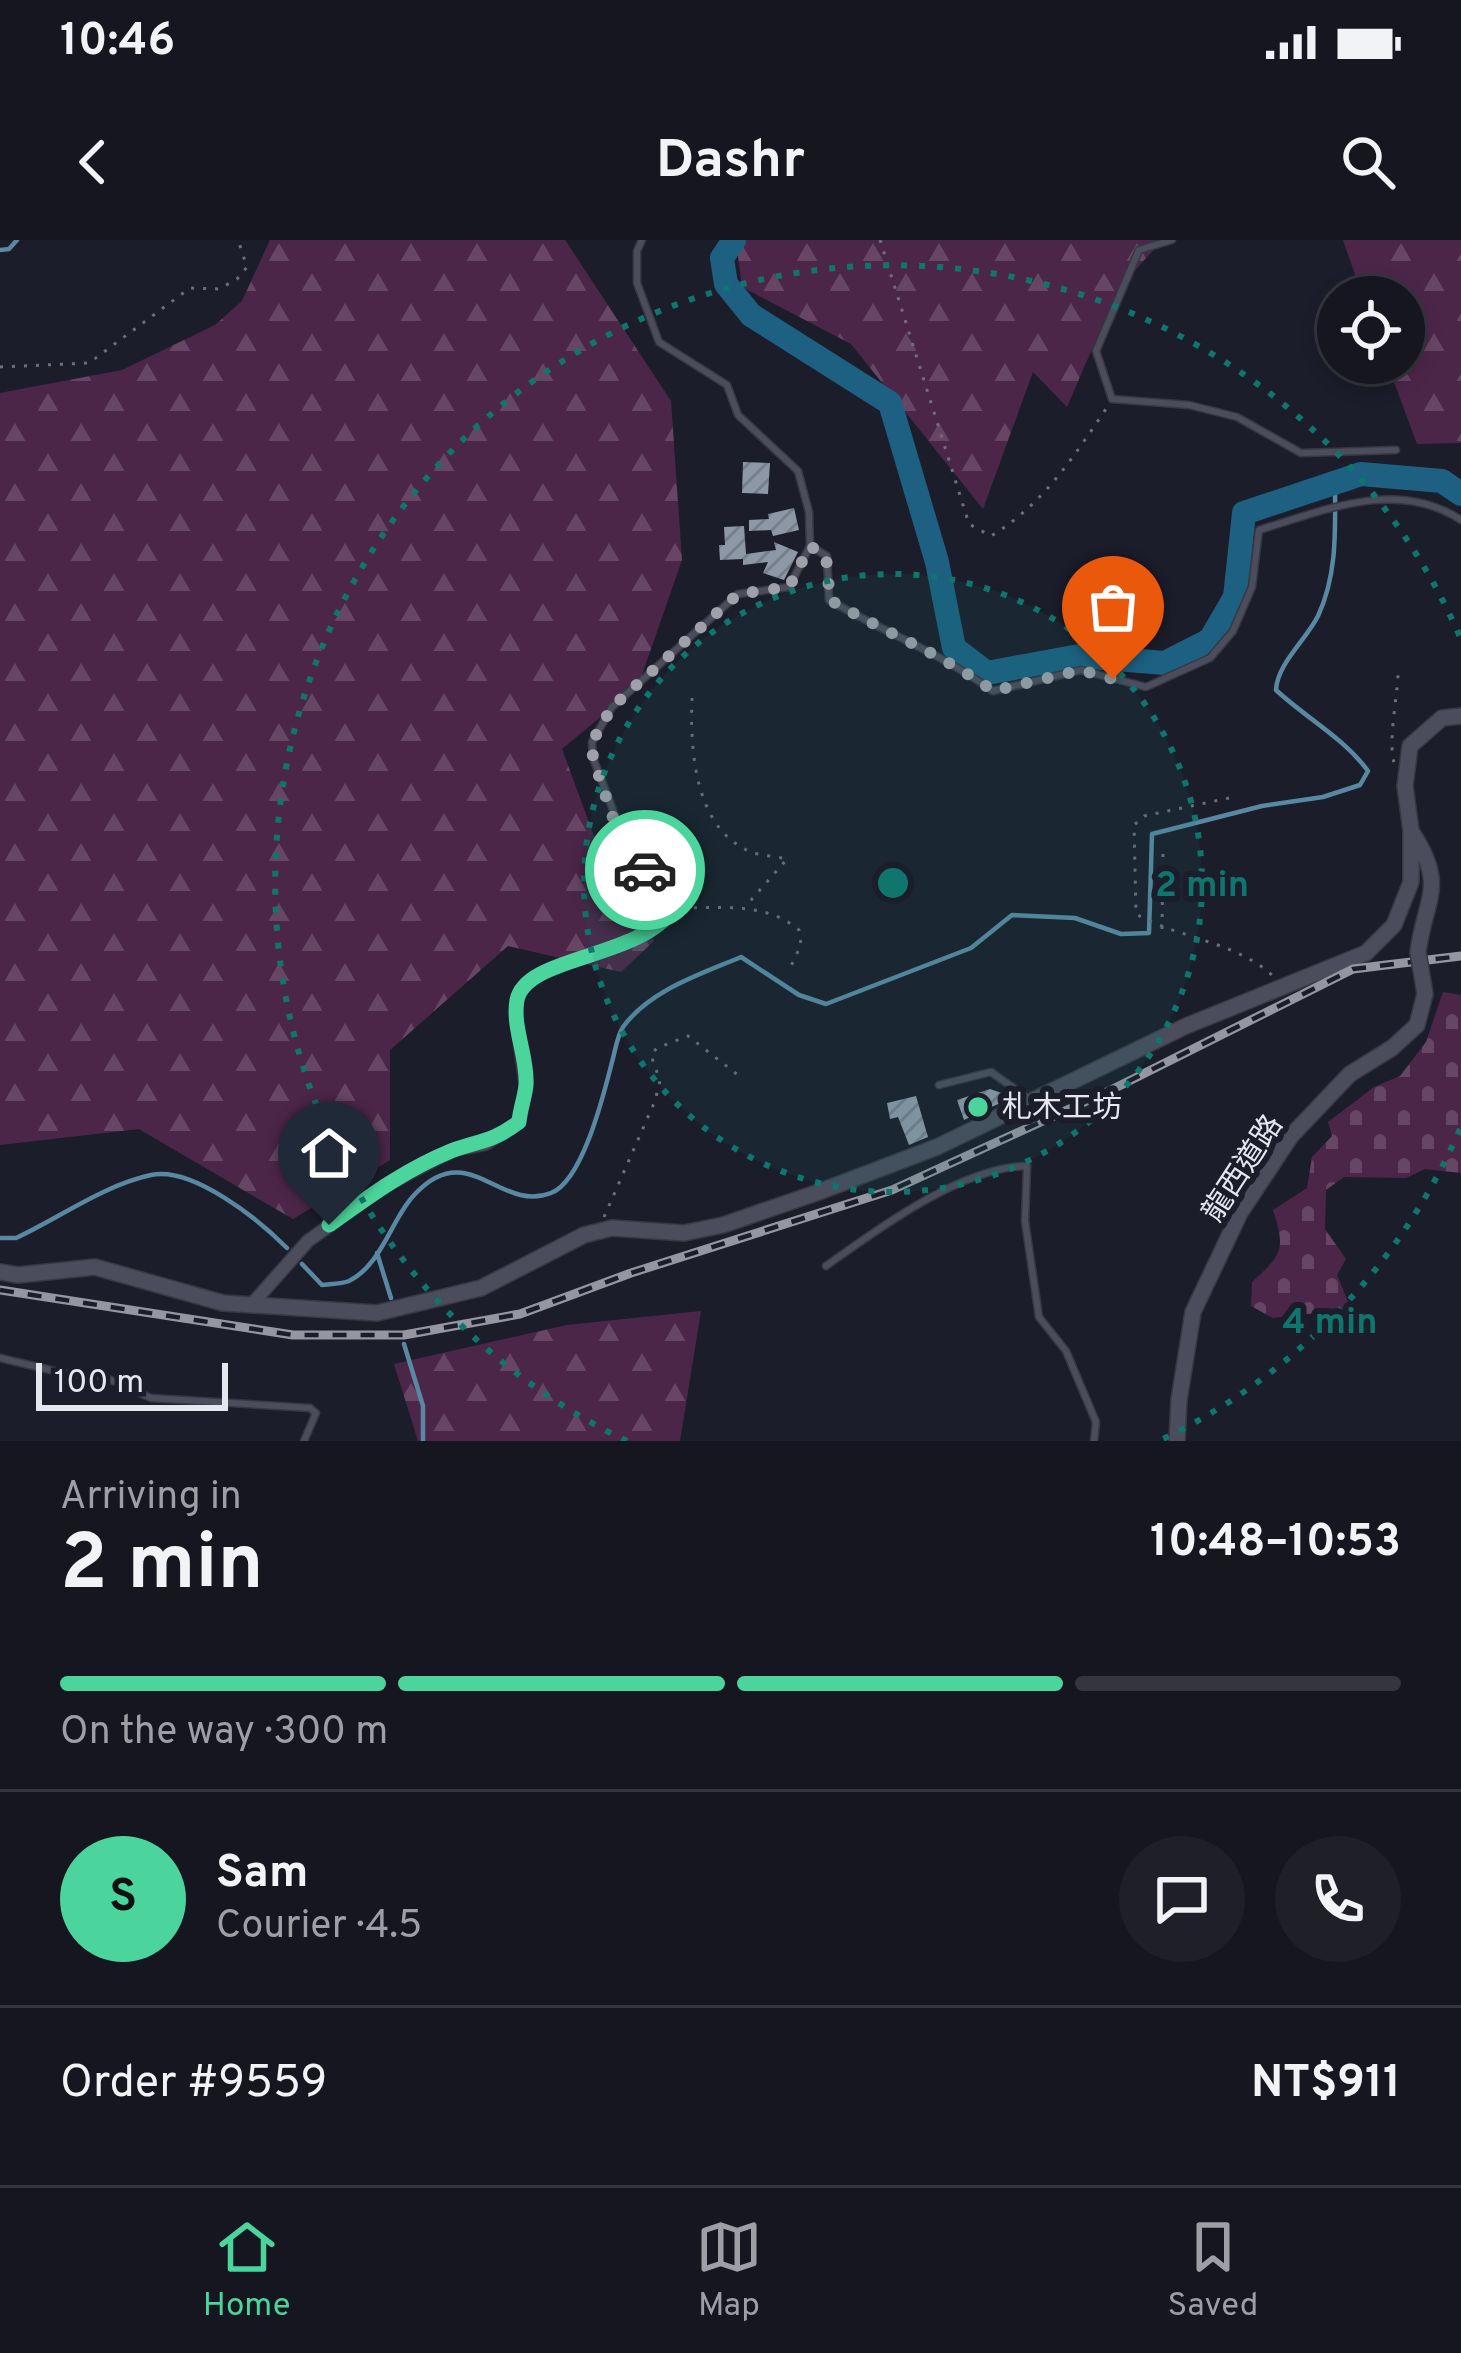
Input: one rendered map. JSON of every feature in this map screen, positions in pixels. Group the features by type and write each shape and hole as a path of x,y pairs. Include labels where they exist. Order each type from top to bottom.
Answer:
{"street":[{"path":"0,1272 18,1275 95,1267 223,1303 377,1313 481,1288 559,1245 597,1232 612,1228 684,1233 723,1225 938,1147 1186,1026 1366,953 1394,926 1411,881 1405,786 1410,746 1442,718 1461,716"},
{"name":"龍西道路","path":"1177,1441 1193,1312 1240,1213 1291,1136 1350,1074 1392,1048 1417,1025 1425,994 1419,961 1432,898 1430,861 1411,832"},
{"path":"252,1304 308,1241 384,1186 453,1150 484,1144 519,1122 526,1086 518,1029"}],"lane":[{"path":"518,1029 517,999 526,983 557,966 637,940 663,925 674,908 656,877 625,854 618,823 599,783 592,742 612,707 738,594 789,587 810,546 809,512 798,471 738,415 727,385 659,342 637,283 637,251 642,240"},
{"path":"1172,240 1139,250 1096,351 1112,399 1189,405 1237,417 1301,453 1396,450"},
{"path":"810,546 826,556 830,600 883,632 954,663 993,691 1081,670 1146,687 1210,658 1233,632 1252,587 1258,530 1398,496 1441,507 1461,520"},
{"path":"939,1084 991,1072 1032,1101"},
{"path":"826,1266 907,1209 1006,1166 1027,1166 1025,1220 1040,1317 1066,1351 1096,1422 1094,1441"},
{"path":"0,1358 104,1377 151,1398 310,1408 316,1412 304,1441"}],"path":[{"path":"0,367 89,363 190,288 219,289 237,279 247,267 238,240"},
{"path":"880,240 969,524 991,536 1007,526 1054,484 1112,399"},
{"path":"692,698 693,752 709,812 748,851 787,859 746,907"},
{"path":"1229,798 1144,816 1134,825 1136,914 1162,929 1253,957 1283,985"},
{"path":"1162,929 1163,854"},
{"path":"674,908 746,907 771,913 800,930 801,946 789,970"},
{"path":"597,1232 656,1100 660,1081 651,1055 657,1048 688,1036 743,1079"}],"green space":[{"path":"270,240 565,240 671,401 682,560 638,686 562,749 595,839 654,941 621,972 508,946 390,1050 390,1160 293,1219 139,1129 0,1145 0,393 122,370 215,325 242,301"},
{"path":"736,240 1162,240 1117,291 1067,407 1033,372 983,509 851,344 742,287"},
{"path":"1343,240 1461,240 1461,443 1417,444 1395,384 1425,384 1425,276 1356,276"},
{"path":"1443,992 1461,995 1461,1173 1425,1169 1406,1178 1344,1177 1326,1190 1325,1229 1346,1259 1337,1275 1351,1309 1273,1318 1251,1306 1252,1282 1279,1250 1273,1210 1307,1188 1312,1157 1332,1136 1328,1122 1374,1087 1400,1076 1426,1042"},
{"path":"701,1311 680,1441 418,1441 394,1364 567,1325"}],"building":[{"path":"743,462 770,463 768,494 742,493"},
{"path":"794,508 799,530 773,536 771,530 749,531 749,520 769,519 768,514"},
{"path":"744,526 746,554 776,550 774,542 798,552 784,580 763,573 768,562 743,565 743,559 720,560 724,527"},
{"path":"990,1089 1013,1097 964,1120 957,1100"},
{"path":"916,1096 928,1137 909,1145 898,1117 890,1119 887,1103"}],"waterway":[{"path":"0,250 9,249 17,240"},
{"path":"734,240 722,258 726,284 751,315 890,403 937,562 954,648 987,673 1079,656 1165,663 1210,640 1235,597 1244,513 1361,474 1442,481 1461,494"},
{"path":"302,1264 322,1285 349,1281 370,1264 416,1193 435,1178 469,1174 516,1194 533,1196 562,1185 590,1135 623,1027 647,1003 693,977 741,957 799,995 826,1004 971,948 1012,915 1075,918 1121,934 1149,933 1152,834 1360,785 1368,771 1358,759 1276,690 1281,671 1318,616 1329,583 1335,482"},
{"path":"0,1238 16,1238 116,1186 168,1174 224,1198 287,1248"},
{"path":"377,1253 391,1298"},
{"path":"404,1344 423,1406 423,1441"}],"railway":[{"path":"0,1290 293,1335 404,1335 520,1314 631,1273 892,1190 1113,1089 1353,969 1461,956"}],"way so far":[{"path":"645,870 625,854 618,823 599,783 592,742 598,728 612,707 738,594 789,587 810,546 826,556 830,600 883,632 954,663 993,691 1081,670 1113,679"}],"place":[{"name":"札木工坊","path":"978,1107"}],"route":[{"path":"329,1225 384,1186 453,1150 484,1144 519,1122 526,1086 517,999 538,974 626,946 663,925 674,908 656,877 645,870"}]}
